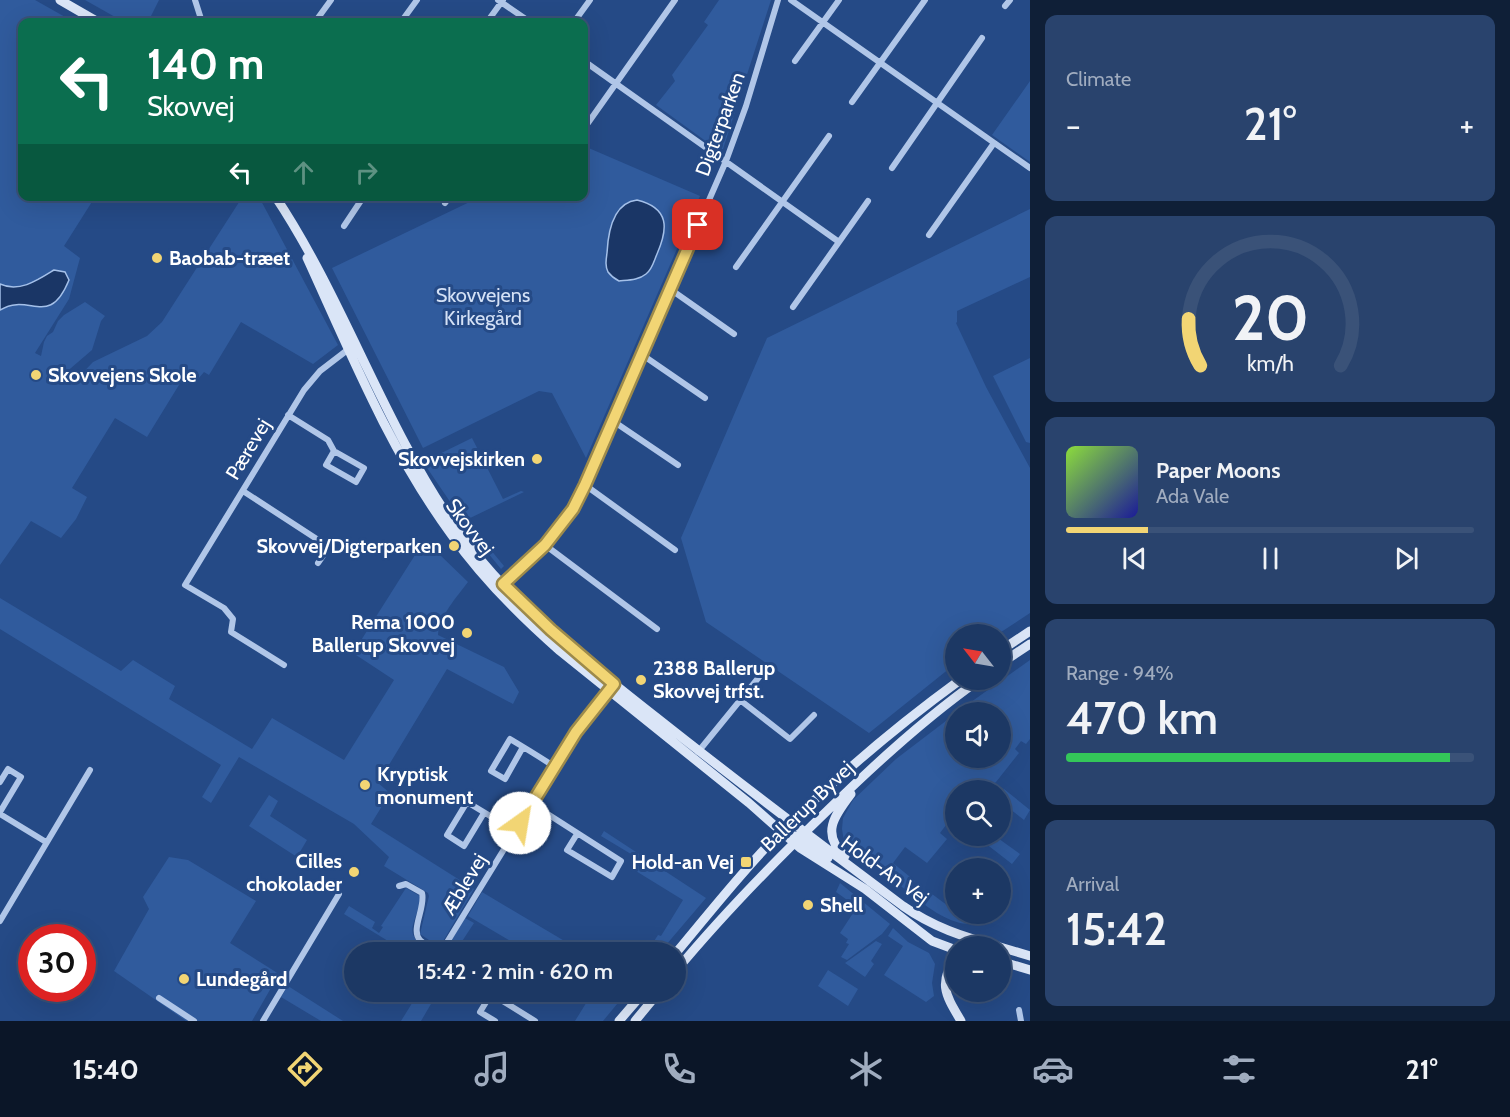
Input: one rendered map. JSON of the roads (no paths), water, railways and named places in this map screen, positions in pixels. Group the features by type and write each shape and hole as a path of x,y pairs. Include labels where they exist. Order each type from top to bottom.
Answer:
{"street":[{"path":"60,0 91,18"},
{"path":"195,0 201,18"},
{"path":"318,18 331,0"},
{"path":"404,18 417,0"},
{"path":"577,18 590,0"},
{"path":"588,123 675,0"},
{"name":"Digterparken","path":"500,587 545,545 573,509 585,485 726,161 746,106 778,0"},
{"path":"792,0 1030,168"},
{"path":"795,61 838,0"},
{"path":"852,102 925,0"},
{"path":"490,18 501,1 524,18"},
{"path":"892,168 982,38"},
{"path":"588,64 839,242"},
{"path":"736,267 829,136"},
{"path":"929,236 993,143"},
{"name":"Skovvej","path":"277,201 353,347 393,440 435,511 466,555 500,587 533,628 612,687 696,755 781,832"},
{"path":"344,226 361,201"},
{"path":"793,307 868,201"},
{"path":"670,288 734,334"},
{"name":"Pærevej","path":"284,665 231,632 233,619 224,608 186,585 312,379 328,364 353,347"},
{"path":"641,354 705,398"},
{"path":"288,415 328,440 334,451 364,468 356,482 326,465 334,451"},
{"path":"613,421 678,465"},
{"path":"585,485 675,550"},
{"path":"243,491 329,547 318,563"},
{"path":"545,545 657,629"},
{"path":"1011,644 1030,631"},
{"path":"1011,657 1030,644"},
{"path":"696,755 764,671"},
{"name":"Æblevej","path":"447,942 576,732 612,687"},
{"name":"Ballerup Byvej","path":"685,942 736,880 781,832 885,738 947,690"},
{"name":"Ballerup Byvej","path":"686,959 714,925 869,770 928,718 966,690"},
{"path":"740,700 790,739 814,715"},
{"path":"523,747 505,779 491,771 510,739 555,766"},
{"name":"Skovvej","path":"696,755 791,823"},
{"path":"0,782 8,769 21,777 0,813 46,842"},
{"path":"0,921 90,770"},
{"path":"869,770 835,818 831,831 839,851 882,891"},
{"path":"484,813 464,846 447,835 467,802 515,831"},
{"path":"532,804 621,861 612,877 567,850 577,834"},
{"name":"Hold-An Vej","path":"791,823 799,838 932,941 945,946"},
{"name":"Hold-An Vej","path":"781,832 799,838 929,923 953,936"},
{"path":"799,838 903,906"},
{"path":"399,886 406,884 422,893 424,901 416,931 418,939 423,942"},
{"path":"262,1021 339,894"},
{"name":"Hold-An Vej","path":"1011,950 1030,956"},
{"path":"1011,964 1030,970"},
{"path":"159,998 194,1021"},
{"path":"485,1002 480,1012 495,1021"},
{"path":"504,1002 535,1021"},
{"path":"619,1021 635,1002"},
{"path":"634,1021 650,1002"},
{"path":"950,1002 961,1021"},
{"path":"1019,1010 1021,1021"}],"place":[{"name":"Baobab-træet","path":"157,258"},
{"name":"Skovvejens Skole","path":"36,375"},
{"name":"Skovvejskirken","path":"537,459"},
{"name":"Skovvej/Digterparken","path":"454,546"},
{"name":"Rema 1000 Ballerup Skovvej","path":"467,633"},
{"name":"2388 Ballerup Skovvej trfst.","path":"641,680"},
{"name":"Kryptisk monument","path":"365,785"},
{"name":"Hold-an Vej","path":"746,862"},
{"name":"Cilles chokolader","path":"354,872"},
{"name":"Shell","path":"808,905"},
{"name":"Lundegård","path":"184,979"}],"park label":[{"name":"Skovvejens Kirkegård","path":"483,306"}]}
